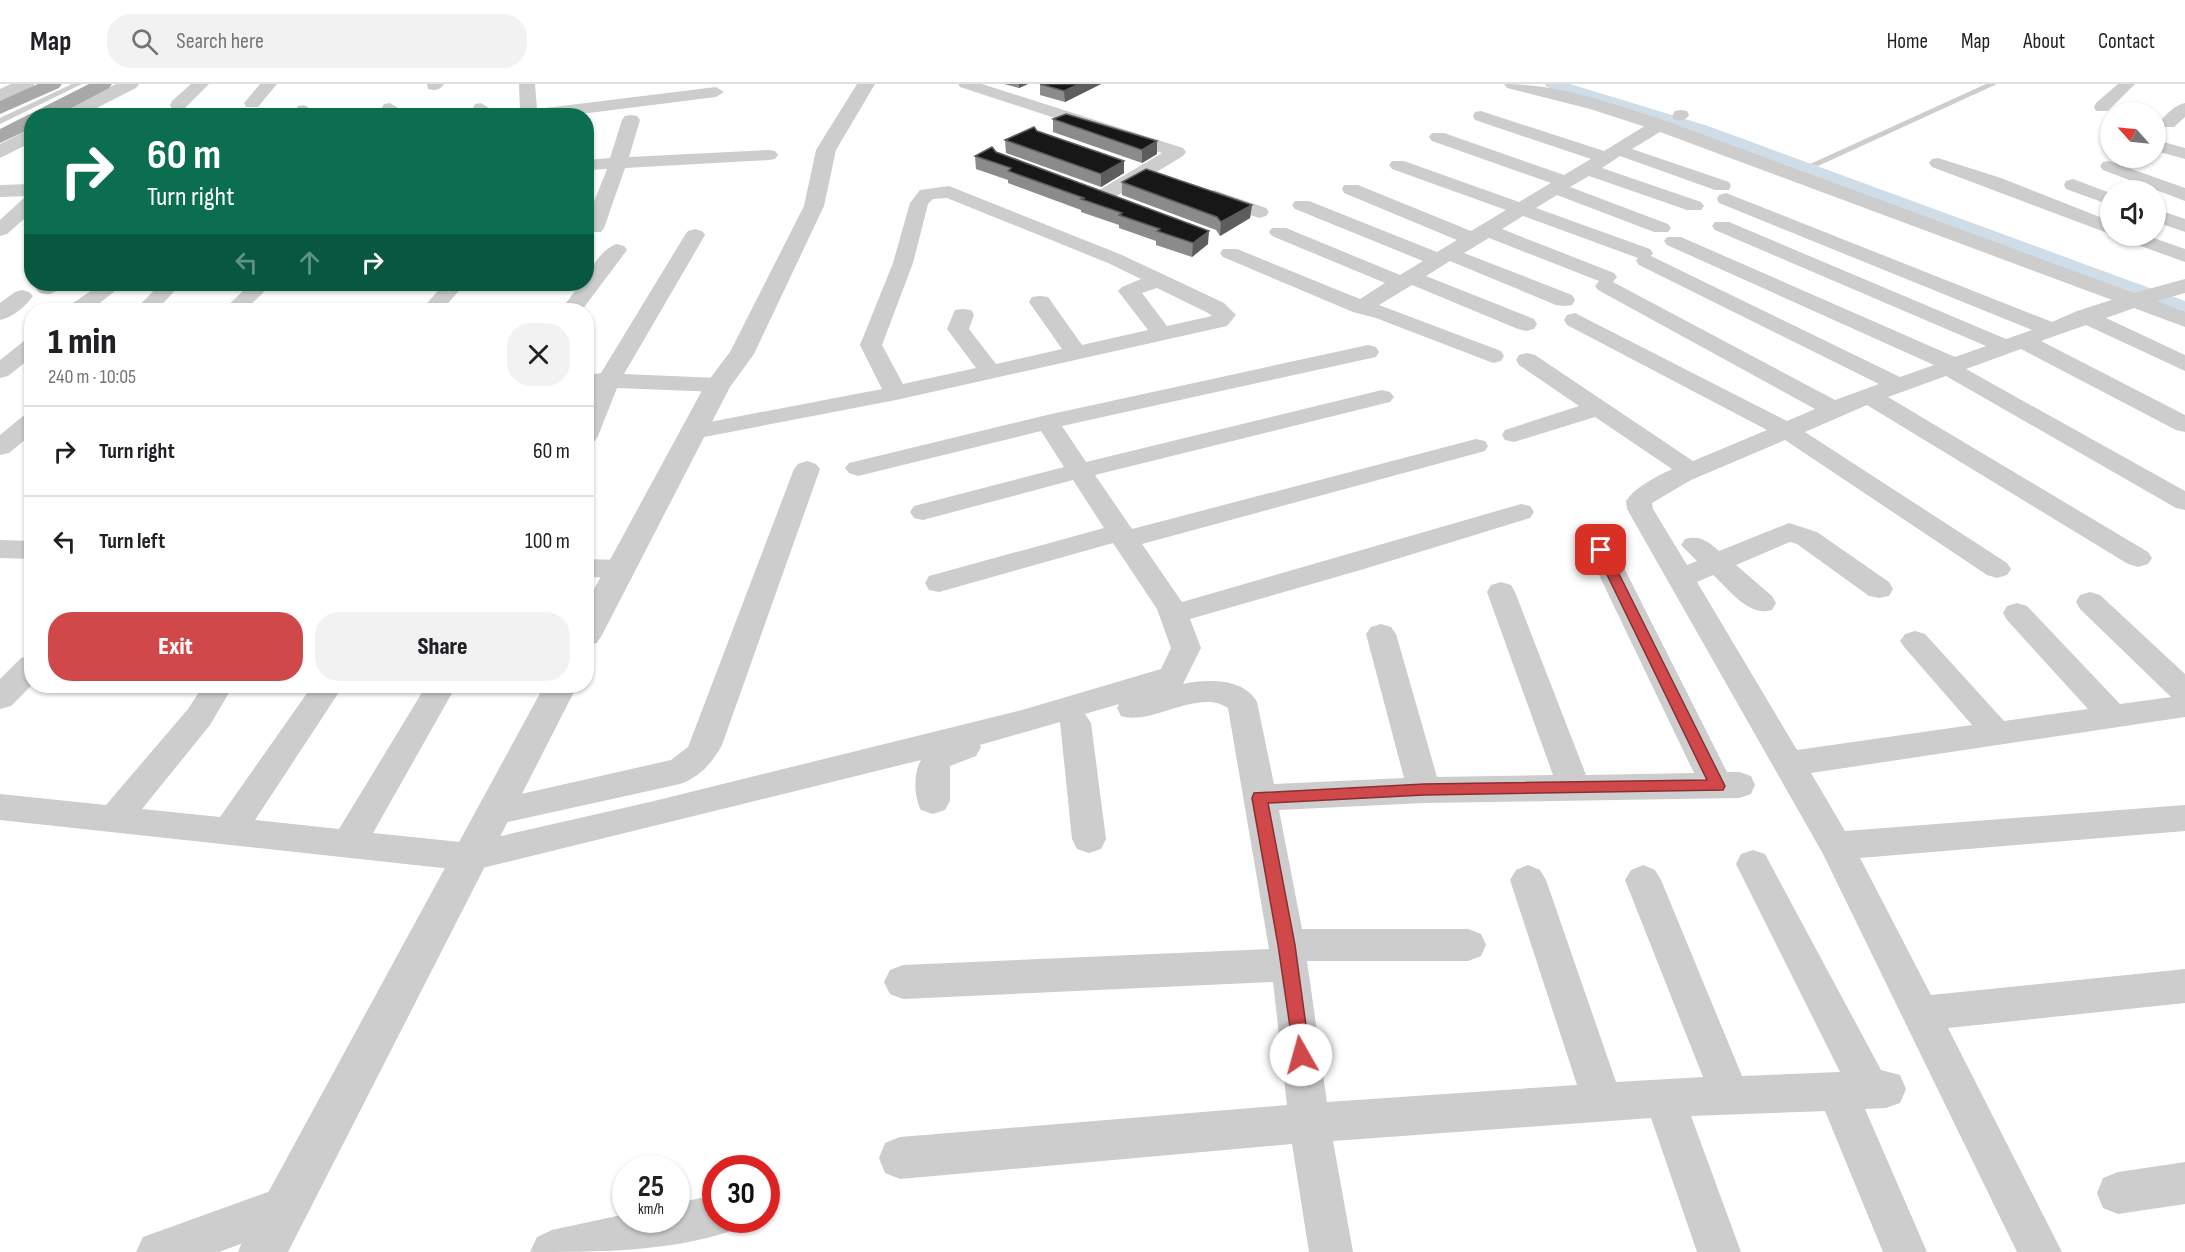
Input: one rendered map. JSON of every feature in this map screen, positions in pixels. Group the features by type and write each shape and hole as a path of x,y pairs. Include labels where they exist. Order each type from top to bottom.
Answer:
{"main road":[{"path":"0,108 53,84"},
{"path":"56,108 103,84"},
{"path":"0,137 24,124"}],"street":[{"path":"0,96 26,84"},
{"path":"81,108 130,84"},
{"path":"178,105 201,84"},
{"path":"252,103 269,84"},
{"path":"813,186 804,173 807,162 823,128 851,84"},
{"path":"594,620 723,378 742,354 814,206 813,186 820,172 826,150 866,84"},
{"path":"966,84 1177,152 1147,172 1095,193 1124,204"},
{"path":"1513,84 1596,105 1659,125 2132,293 2185,320"},
{"path":"1577,84 1680,115 2044,247"},
{"path":"2107,102 2127,84"},
{"path":"1014,100 1038,88"},
{"path":"528,108 531,92"},
{"path":"591,108 716,92"},
{"path":"2168,123 2185,108"},
{"path":"1361,308 1659,125 1680,115"},
{"path":"1482,116 1612,154 1724,192 2049,329"},
{"path":"594,228 631,120"},
{"path":"1438,137 1562,185 1950,366 2185,502"},
{"path":"0,152 24,138"},
{"path":"2166,148 2185,154"},
{"path":"594,164 769,155"},
{"path":"1938,163 1994,182 2100,224"},
{"path":"1126,165 1169,180"},
{"path":"1398,165 1644,257 1899,385"},
{"path":"2166,166 2185,172"},
{"path":"2114,168 2185,195"},
{"path":"1588,169 1694,206"},
{"path":"2073,185 2100,195"},
{"path":"1192,188 1259,212"},
{"path":"1351,189 1606,281 1833,409"},
{"path":"0,191 24,190"},
{"path":"694,432 896,393 1219,321 1225,315 1216,308 1115,259 949,192 927,194 919,203 903,263 871,345 896,393"},
{"path":"1302,205 1444,257 1569,310 1787,431 1997,569"},
{"path":"0,230 24,208"},
{"path":"2166,219 2185,226"},
{"path":"1722,226 2012,343 2185,425"},
{"path":"1279,232 1526,324"},
{"path":"594,395 597,380 695,235"},
{"path":"2158,246 2185,256"},
{"path":"594,280 617,250"},
{"path":"1230,253 1361,308 1384,313 1493,356"},
{"path":"1158,279 1129,291 1161,334"},
{"path":"88,303 104,291"},
{"path":"152,303 164,291"},
{"path":"437,303 448,291"},
{"path":"576,303 586,291"},
{"path":"2040,1252 1836,846 1640,509 1639,501 1646,494 1691,471 1833,409 2085,316 2132,293 2175,291"},
{"path":"241,303 253,292"},
{"path":"0,314 22,296"},
{"path":"1040,302 1076,353"},
{"path":"963,315 958,329 990,372"},
{"path":"2085,316 2185,364"},
{"path":"858,468 1047,422 1368,352"},
{"path":"0,371 21,353"},
{"path":"1527,360 1691,471"},
{"path":"597,380 723,378"},
{"path":"1869,396 2138,558"},
{"path":"923,512 1079,471 1382,397"},
{"path":"1514,435 1598,408"},
{"path":"933,801 936,758 957,743 1172,677 1186,648 1173,614 1047,422"},
{"path":"0,448 24,428"},
{"path":"939,583 1476,446"},
{"path":"494,812 680,771 699,756 706,745 807,469"},
{"path":"1173,614 1354,563 1521,512"},
{"path":"1682,578 1789,532 1807,538 1879,590"},
{"path":"1695,545 1762,603"},
{"path":"0,549 24,550"},
{"path":"1260,798 1424,790 1728,785 1601,550"},
{"path":"594,568 621,569"},
{"path":"1501,592 1575,789"},
{"path":"2090,602 2185,692"},
{"path":"2016,613 2112,715"},
{"path":"1381,634 1424,790"},
{"path":"1915,641 1997,733"},
{"path":"0,698 24,674"},
{"path":"0,807 470,856 957,743 1075,723 1209,690 1224,691 1242,702 1288,955 1310,1124 1331,1252"},
{"path":"114,819 199,717 214,693"},
{"path":"229,831 323,693"},
{"path":"349,843 437,693"},
{"path":"262,1252 556,693"},
{"path":"1789,764 2185,706"},
{"path":"1075,723 1089,838"},
{"path":"1836,846 2185,819"},
{"path":"1753,864 1864,1090 1905,1252"},
{"path":"1528,880 1603,1102"},
{"path":"1642,880 1730,1094"},
{"path":"903,982 1468,945"},
{"path":"1920,1014 2185,986"},
{"path":"900,1158 1603,1102 1730,1094 1864,1090"},
{"path":"1664,1098 1719,1252"},
{"path":"2118,1193 2185,1183"},
{"path":"158,1252 287,1206"},
{"path":"552,1252 702,1219"}],"lane":[{"path":"27,108 78,84"},
{"path":"1815,164 1993,84"},
{"path":"0,121 24,110"}],"building":[{"path":"1040,84 1079,84 1064,91"},
{"path":"1066,114 1157,141 1142,150 1053,119"},
{"path":"1034,127 1037,131 1124,161 1101,174 1005,140"},
{"path":"992,147 996,152 1209,231 1193,243 1157,231 1160,229 1081,199 1084,198 1008,171 1011,168 975,156"},
{"path":"1146,169 1252,205 1221,222 1217,217 1122,182"}],"waterway":[{"path":"1553,84 1702,130 2185,308"}],"route":[{"path":"1301,1055 1287,945 1260,798 1424,790 1717,786 1601,550"}]}
